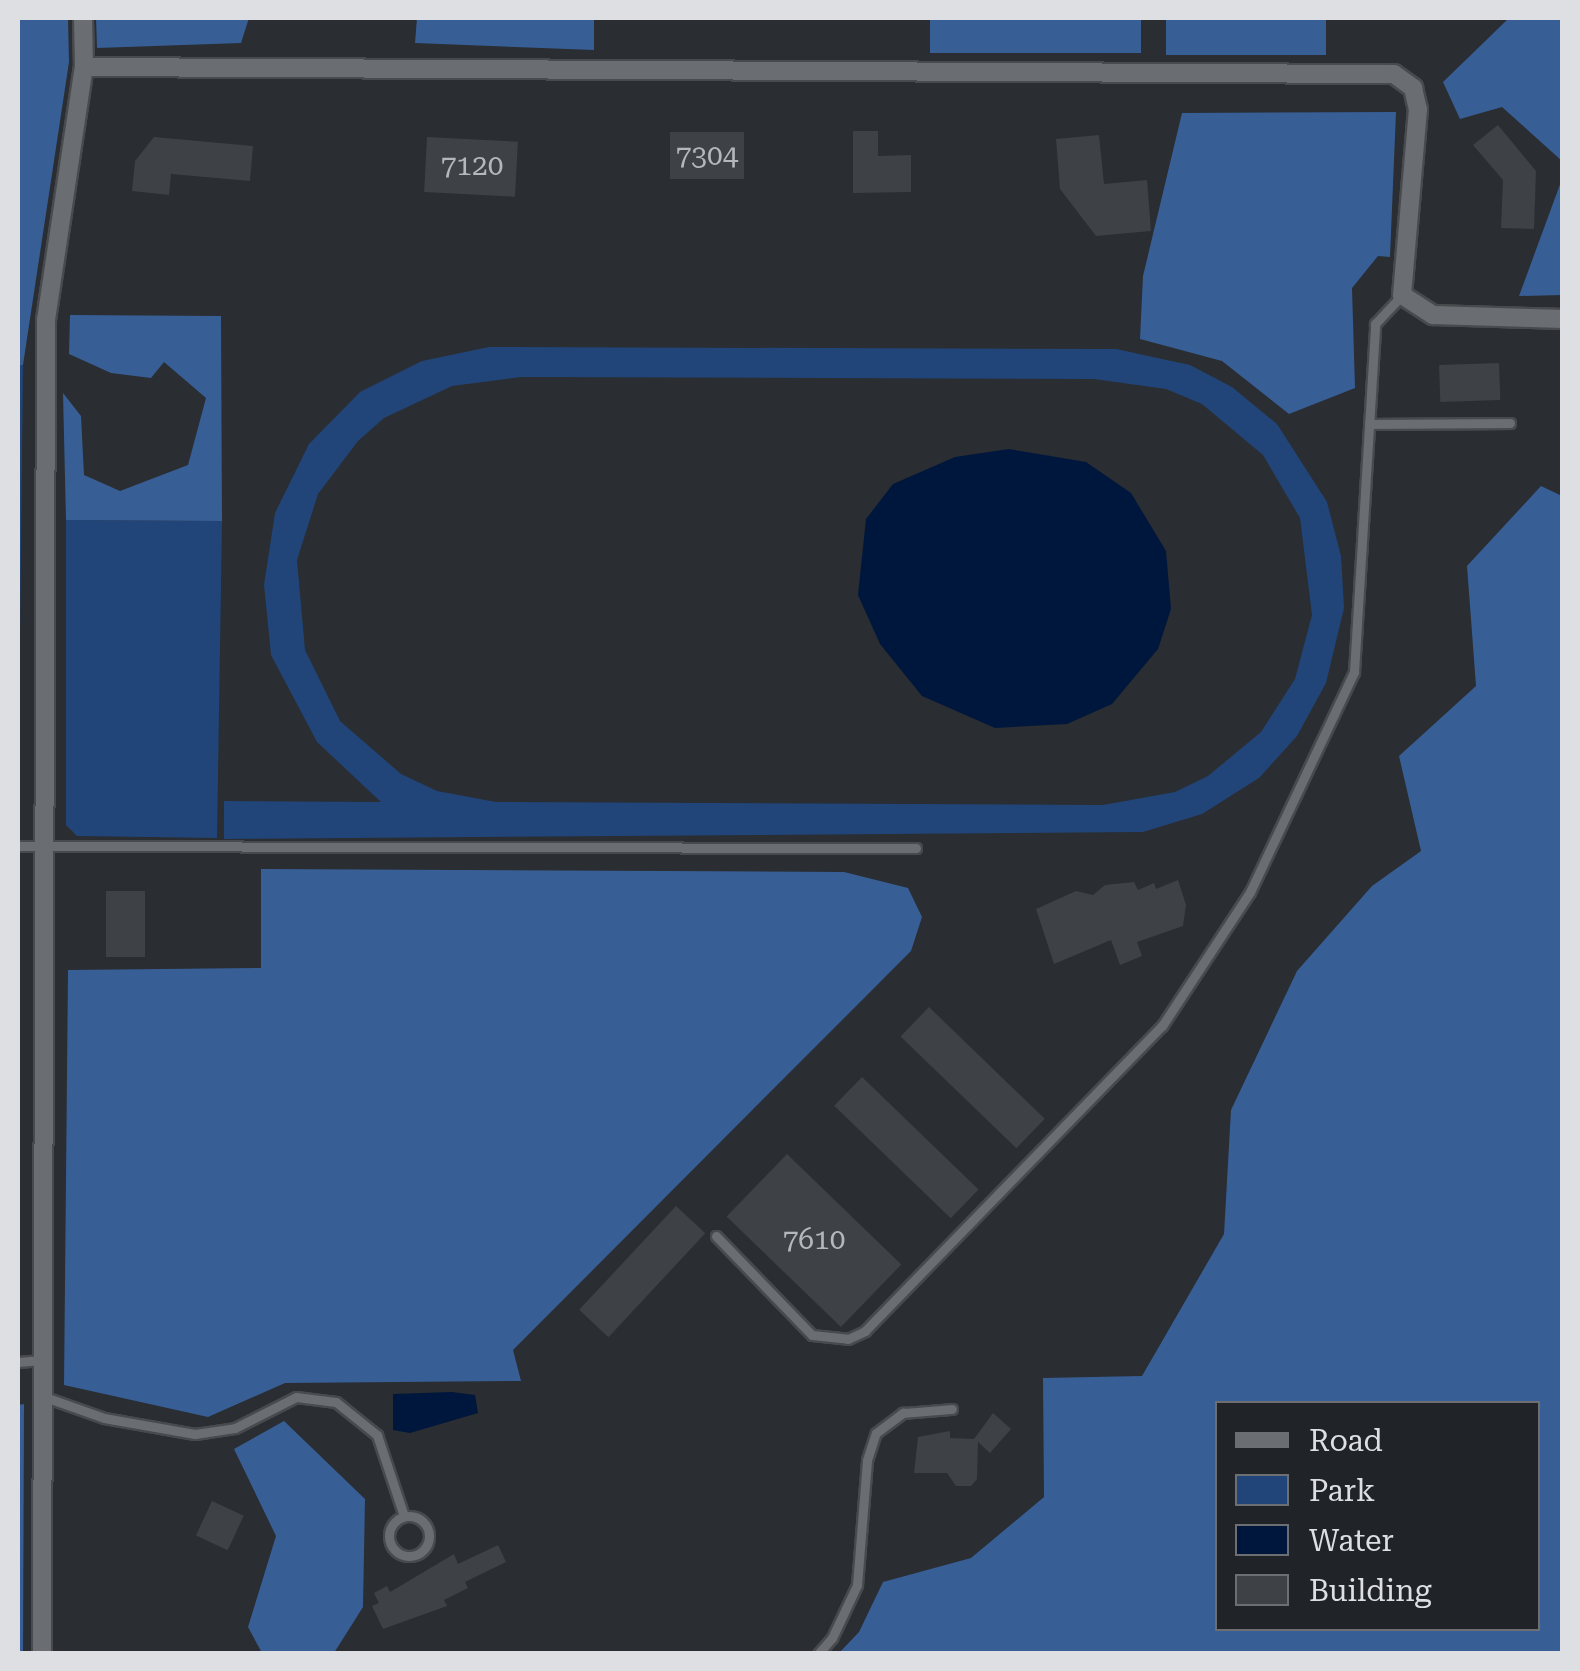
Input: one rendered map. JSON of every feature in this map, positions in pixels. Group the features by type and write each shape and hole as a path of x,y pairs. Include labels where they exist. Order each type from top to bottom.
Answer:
{"street":[{"path":"42,1654 40,846 46,320 84,67 83,18"},
{"path":"84,67 1394,74 1413,88 1418,108 1402,295 1433,315 1562,319"}],"lane":[{"path":"716,1236 812,1335 848,1340 865,1332 1162,1026 1250,892 1354,672 1375,324 1402,295"},
{"path":"1369,424 1510,423"},
{"path":"18,846 916,848"},
{"path":"18,1362 42,1360"},
{"path":"42,1396 104,1418 195,1434 235,1428 296,1398 336,1402 377,1434 404,1516"},
{"path":"818,1654 832,1638 857,1584 866,1460 876,1433 904,1413 952,1409"},
{"path":"404,1516 419,1519 428,1532 425,1546 413,1555 398,1552 389,1540 392,1525 404,1516"}],"green space":[{"path":"489,347 1116,349 1190,365 1232,387 1277,424 1327,502 1341,556 1344,608 1326,683 1297,736 1259,778 1202,814 1143,832 224,839 224,801 381,802 317,742 271,655 264,585 275,513 309,444 360,392 422,361","holes":["521,377 1094,379 1166,389 1202,404 1263,455 1300,518 1312,615 1295,679 1261,732 1208,776 1175,792 1103,805 496,802 437,791 401,774 340,721 305,650 297,560 318,494 358,441 384,418 452,386"]},
{"path":"18,365 23,365 18,823"},
{"path":"66,520 222,521 217,838 77,836 66,825"},
{"path":"18,872 20,1335 18,1336"}],"shaded area":[{"path":"18,18 68,18 69,62 23,365 18,365"},
{"path":"96,18 249,18 241,43 97,48"},
{"path":"417,18 594,18 594,50 415,43"},
{"path":"930,18 1141,18 1141,53 930,53"},
{"path":"1166,18 1326,18 1326,55 1166,55"},
{"path":"1509,18 1562,18 1562,161 1502,107 1460,119 1443,82"},
{"path":"1396,112 1390,257 1378,256 1352,288 1355,388 1289,414 1222,361 1140,339 1143,276 1182,113"},
{"path":"1562,179 1562,295 1519,296"},
{"path":"70,315 221,316 222,521 66,520 63,393 81,416 84,475 120,491 188,465 206,398 164,362 151,378 111,373 69,354"},
{"path":"1541,486 1562,496 1562,1653 839,1653 859,1632 883,1582 971,1558 1044,1497 1043,1378 1142,1376 1224,1234 1231,1110 1297,971 1372,886 1421,851 1399,756 1476,686 1467,566"},
{"path":"261,869 844,872 908,888 922,917 911,951 513,1350 521,1381 285,1383 208,1417 64,1385 68,970 261,968"},
{"path":"24,1404 23,1653 18,1654 18,1405"},
{"path":"284,1421 365,1499 363,1607 334,1653 262,1653 248,1627 276,1536 234,1449"}],"water":[{"path":"1009,449 1086,462 1131,493 1166,551 1171,609 1158,649 1112,704 1067,724 995,728 922,696 880,644 858,595 866,519 893,484 955,457"},
{"path":"393,1394 475,1395 478,1413 410,1433 393,1430"}],"building":[{"path":"1498,125 1536,171 1534,229 1501,228 1503,180 1473,145"},
{"path":"853,131 878,131 878,156 911,155 911,192 853,193"},
{"path":"670,132 744,132 744,179 670,179"},
{"path":"1099,135 1104,184 1147,180 1151,231 1096,236 1060,189 1056,139"},
{"path":"154,137 253,146 250,181 171,174 169,195 132,191 135,161"},
{"path":"427,137 518,142 515,197 424,192"},
{"path":"1499,363 1500,400 1440,402 1439,365"},
{"path":"1178,880 1186,905 1183,926 1137,942 1142,956 1120,965 1111,940 1054,964 1036,909 1076,891 1093,895 1105,885 1134,882 1138,890 1154,883 1156,889"},
{"path":"106,891 145,891 145,957 106,957"},
{"path":"929,1007 1045,1119 1016,1148 901,1036"},
{"path":"862,1077 979,1190 951,1218 834,1106"},
{"path":"787,1154 901,1264 841,1327 727,1217"},
{"path":"676,1206 705,1233 608,1337 579,1310"},
{"path":"993,1413 1011,1429 990,1453 978,1442 977,1479 971,1486 956,1486 947,1473 914,1473 918,1437 950,1431 950,1438 974,1439"},
{"path":"212,1501 244,1516 228,1550 196,1535"},
{"path":"498,1545 506,1562 465,1582 468,1588 444,1600 447,1606 383,1629 372,1606 379,1603 374,1593 387,1586 390,1592 454,1554 458,1564"}]}
